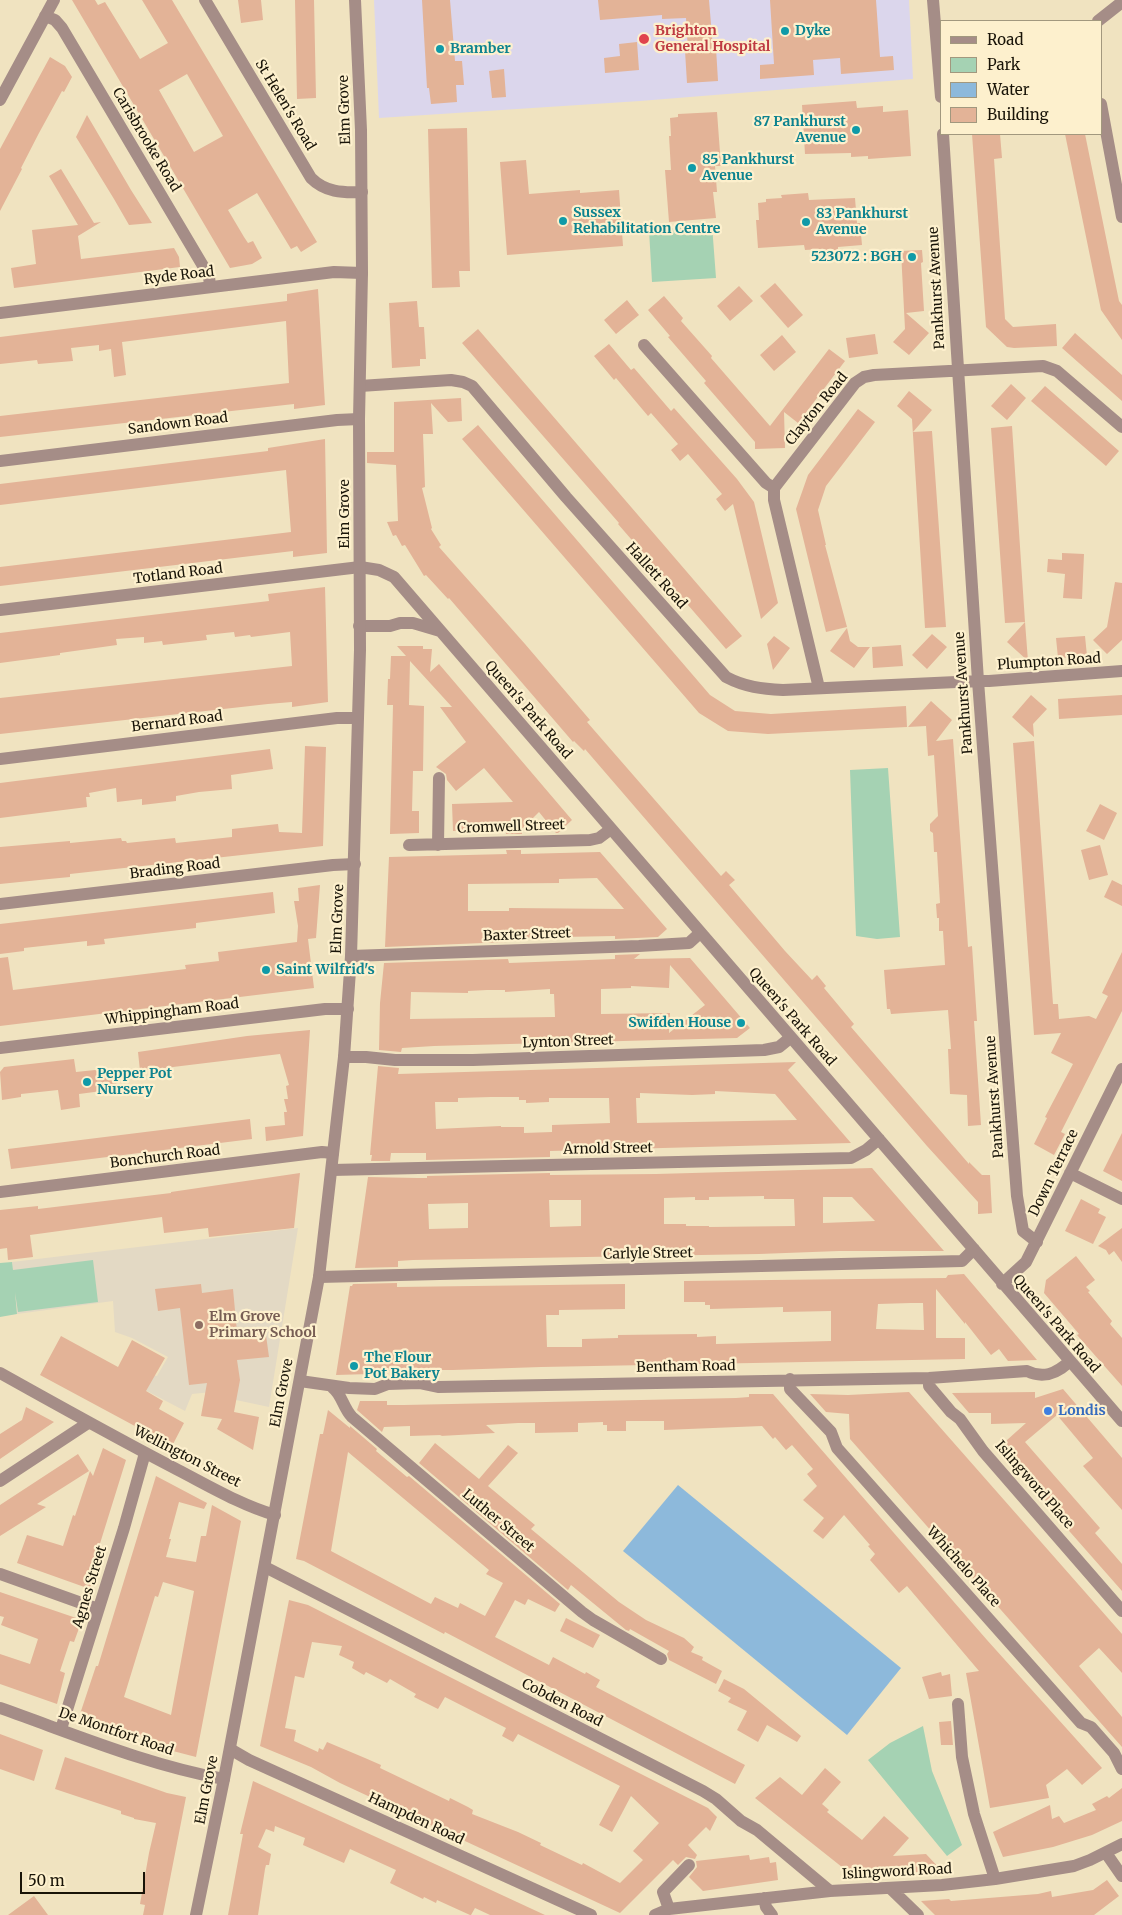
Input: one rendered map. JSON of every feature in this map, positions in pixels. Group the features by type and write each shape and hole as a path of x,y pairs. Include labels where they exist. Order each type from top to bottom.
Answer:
{"street":[{"path":"0,100 54,0"},
{"name":"St Helen's Road","path":"205,0 311,178 327,190 362,192"},
{"name":"Elm Grove","path":"196,1915 265,1568 319,1277 348,1009 354,864 360,567 362,192 355,0"},
{"path":"933,0 938,35 940,76"},
{"path":"1099,20 1122,2"},
{"name":"Carisbrooke Road","path":"45,16 55,20 62,28 209,276 210,287"},
{"path":"1102,109 1122,216"},
{"name":"Pankhurst Avenue","path":"943,135 978,681 1017,1196 1022,1231 1037,1242"},
{"name":"Ryde Road","path":"0,313 334,272 362,273"},
{"path":"644,345 766,483 774,488 774,500 819,688"},
{"name":"Clayton Road","path":"774,488 850,388 859,379 874,375 1034,365 1050,367 1062,375 1122,427"},
{"name":"Hallett Road","path":"360,386 451,380 472,386 566,497 726,677 740,684 758,689 783,690 978,681"},
{"name":"Sandown Road","path":"0,461 337,420 360,419"},
{"name":"Totland Road","path":"0,610 360,567"},
{"name":"Queen's Park Road","path":"360,567 379,570 394,577 1122,1422"},
{"path":"359,626 390,626 400,623 413,623 440,631"},
{"name":"Plumpton Road","path":"978,681 989,682 1122,671"},
{"name":"Bernard Road","path":"0,758 337,718 357,718"},
{"path":"438,845 439,778"},
{"name":"Cromwell Street","path":"409,846 590,840 599,838 611,828"},
{"name":"Brading Road","path":"0,904 354,864"},
{"name":"Baxter Street","path":"351,956 648,946 689,942 700,933"},
{"name":"Whippingham Road","path":"0,1048 348,1009"},
{"name":"Lynton Street","path":"344,1057 396,1060 464,1060 696,1052 777,1048 790,1038"},
{"name":"Down Terrace","path":"1002,1284 1026,1262 1122,1069"},
{"name":"Arnold Street","path":"332,1170 851,1158 866,1150 879,1139"},
{"name":"Bonchurch Road","path":"0,1192 322,1152 333,1153"},
{"path":"1070,1173 1122,1199"},
{"name":"Carlyle Street","path":"319,1277 962,1261 974,1249"},
{"name":"Bentham Road","path":"300,1381 332,1387 375,1389 388,1384 419,1383 438,1387 928,1378 1021,1371 1027,1371 1036,1375 1048,1375 1060,1370 1069,1362"},
{"name":"Wellington Street","path":"0,1373 88,1423 222,1493 275,1515"},
{"name":"Islingword Place","path":"928,1378 929,1386 951,1412 960,1419 984,1451 1122,1611"},
{"name":"Whichelo Place","path":"790,1380 790,1389 831,1432 837,1448 1081,1723 1092,1727 1114,1753 1122,1768"},
{"name":"Luther Street","path":"332,1387 337,1391 344,1407 352,1417 582,1612 592,1620 661,1659"},
{"path":"0,1481 88,1423"},
{"name":"Agnes Street","path":"61,1729 124,1528 145,1453"},
{"name":"Cobden Road","path":"265,1568 703,1791 716,1799 741,1821 757,1830 830,1891"},
{"path":"0,1574 98,1609"},
{"path":"958,1704 962,1757 974,1814 995,1879"},
{"name":"De Montfort Road","path":"0,1708 152,1762 224,1779"},
{"name":"Hampden Road","path":"230,1748 249,1760 591,1915"},
{"name":"Islingword Road","path":"656,1915 669,1909 764,1898 830,1891 942,1885 1061,1869 1090,1860 1122,1844"},
{"path":"1106,1853 1122,1876"},
{"path":"669,1909 663,1892 689,1865"},
{"path":"890,1888 918,1915"},
{"path":"764,1898 766,1907 772,1915"}],"shaded area":[{"name":"Brighton General Hospital","path":"374,0 909,0 913,79 640,101 379,118"},
{"name":"Elm Grove Primary School","path":"298,1228 269,1407 236,1400 212,1392 192,1394 185,1411 145,1390 153,1375 157,1376 168,1357 132,1338 115,1332 113,1301 17,1314 12,1262"}],"green space":[{"path":"712,225 716,278 652,282 649,230"},
{"path":"888,768 900,937 877,939 856,936 850,770"},
{"path":"93,1260 98,1302 18,1312 15,1292 17,1314 0,1317 0,1263 12,1262 13,1270"},
{"path":"923,1726 932,1771 962,1845 947,1856 868,1760 890,1743"}],"water":[{"path":"678,1485 901,1668 847,1735 623,1551"}],"building":[{"path":"72,0 95,0 98,5 105,2 140,59 168,43 142,0 172,0 317,242 301,252 297,246 291,249 257,193 228,210 248,243 253,241 262,258 252,264 230,268","holes":["187,74 223,136 194,152 159,90"]},
{"path":"238,0 261,0 263,20 241,23"},
{"path":"295,0 314,0 316,98 297,99"},
{"name":"Bramber","path":"422,0 450,0 455,61 462,61 464,85 456,85 457,102 431,104 429,88 427,88"},
{"path":"598,0 709,0 713,48 716,48 718,81 687,83 685,51 688,51 686,18 662,19 662,15 600,20"},
{"path":"770,0 876,0 880,57 893,56 894,70 841,74 840,58 813,60 814,75 760,79 760,65 774,64"},
{"path":"637,42 639,70 605,73 604,58 620,56 619,44"},
{"path":"50,57 65,66 72,77 64,92 62,91 39,133 0,211 0,149"},
{"path":"504,69 506,97 492,98 489,71"},
{"name":"87 Pankhurst Avenue","path":"856,101 857,108 883,106 883,112 908,110 911,156 868,159 868,156 851,157 851,153 805,154 802,105"},
{"name":"85 Pankhurst Avenue","path":"717,112 721,166 715,166 717,192 713,192 716,218 669,222 665,170 671,170 670,118 678,117 678,114"},
{"path":"87,115 152,223 129,225 76,137"},
{"path":"467,128 470,271 459,271 460,287 432,288 428,129"},
{"path":"972,135 1000,135 1002,158 994,159 1005,319 1013,327 1056,324 1057,346 1007,347 986,327"},
{"path":"1065,135 1085,135 1119,301 1122,305 1122,340 1101,310"},
{"name":"Sussex Rehabilitation Centre","path":"526,160 529,194 580,190 580,193 619,190 623,246 507,255 500,162"},
{"path":"61,169 94,223 101,222 78,236 81,259 174,248 179,257 180,267 14,288 11,268 36,264 32,230 78,225 49,176"},
{"name":"83 Pankhurst Avenue","path":"808,193 809,200 855,198 857,223 860,223 862,245 821,251 821,249 805,250 804,245 758,248 756,220 759,220 758,203 766,202 766,199 782,198 781,195"},
{"path":"922,250 924,311 906,313 929,333 909,355 893,342 905,329 901,251"},
{"path":"775,283 803,315 788,328 760,296"},
{"path":"739,286 753,301 730,321 717,306"},
{"path":"318,289 325,405 294,409 294,404 0,437 0,416 289,383 286,321 122,342 126,375 114,377 111,349 99,351 99,345 71,348 73,361 38,364 37,360 0,364 0,337 287,301 287,294"},
{"path":"664,296 683,318 681,321 712,356 711,358 770,426 829,349 845,361 798,423 784,412 785,448 755,449 755,442 704,383 706,381 668,337 670,336 648,310"},
{"path":"627,300 639,315 616,334 604,320"},
{"path":"417,301 419,327 424,327 426,359 420,359 420,366 392,368 389,303"},
{"path":"478,329 742,636 726,649 462,343"},
{"path":"1075,333 1122,375 1122,401 1062,348"},
{"path":"875,334 878,354 849,358 846,338"},
{"path":"782,335 796,352 774,371 760,355"},
{"path":"609,344 631,370 634,368 671,411 674,408 737,479 754,502 778,603 761,619 733,504 725,511 716,499 722,494 688,454 680,461 671,450 678,444 651,413 648,416 616,378 614,380 594,356"},
{"path":"1011,384 1026,398 1007,420 991,406"},
{"path":"1045,386 1119,451 1106,466 1031,401"},
{"path":"909,391 932,410 913,432 932,431 946,627 925,628 912,419 897,406"},
{"path":"461,398 462,421 448,422 431,403 433,434 423,434 425,487 422,488 431,529 441,545 439,547 525,644 590,720 587,722 721,876 726,871 735,880 729,885 785,951 812,980 817,975 826,986 824,988 854,1024 851,1027 969,1164 969,1162 982,1175 990,1175 992,1213 978,1214 978,1202 927,1146 585,749 584,751 573,742 449,598 426,575 424,576 405,545 402,546 396,535 393,536 387,522 398,521 396,465 367,463 367,452 394,452 394,402"},
{"path":"858,409 875,422 826,486 818,510 825,545 847,627 826,632 796,509 808,475"},
{"path":"478,425 710,695 735,711 771,714 906,706 907,727 768,734 728,731 699,713 462,439"},
{"path":"1012,426 1025,622 1005,623 991,428"},
{"path":"325,439 327,553 293,557 293,551 0,586 0,567 291,532 286,470 0,505 0,484 268,451 268,448"},
{"path":"1062,553 1084,554 1082,599 1063,598 1065,574 1047,572 1048,559 1062,560"},
{"path":"1115,582 1122,583 1122,640 1107,654 1093,640 1107,627"},
{"path":"325,587 328,702 292,707 292,702 268,704 0,734 0,698 292,666 290,632 235,637 234,632 206,635 207,640 163,645 162,641 144,643 144,637 116,639 117,645 0,663 0,633 269,601 268,594"},
{"path":"1025,622 1028,661 1007,642"},
{"path":"847,628 850,641 858,647 870,647 854,668 830,651"},
{"path":"932,634 947,647 927,669 912,655"},
{"path":"774,636 790,648 773,670 767,644"},
{"path":"1085,636 1087,656 1058,658 1056,638"},
{"path":"901,645 903,666 873,668 872,647"},
{"path":"397,646 423,646 423,649 432,649 430,672 439,664 572,820 558,833 539,812 522,829 522,834 506,834 506,830 453,831 452,804 513,802 484,768 456,791 447,780 446,774 436,767 466,742 440,707 452,707 410,661 409,705 424,706 423,771 413,771 412,811 419,811 419,833 390,834 393,705 387,705 388,679 390,679 391,656 406,656"},
{"path":"1031,695 1047,709 1033,724 1034,737 1012,717"},
{"path":"1122,695 1122,715 1059,719 1058,699"},
{"path":"931,701 952,720 936,741 953,739 968,947 972,946 977,1021 974,1021 981,1125 968,1126 967,1095 950,1094 948,1049 951,1049 948,1010 891,1014 890,1009 887,1009 884,970 945,965 943,931 939,931 936,904 940,903 937,852 934,852 933,833 930,831 930,824 938,816 934,755 928,756 926,726 908,727"},
{"path":"1034,741 1053,1004 1058,1004 1059,1019 1089,1016 1096,1019 1108,996 1102,993 1122,952 1122,1011 1061,1132 1065,1134 1054,1155 1034,1144 1047,1118 1045,1117 1073,1064 1051,1053 1061,1033 1034,1035 1013,743"},
{"path":"305,746 326,747 323,846 70,874 70,877 0,884 0,847 121,838 122,841 127,843 175,838 176,843 232,837 232,829 278,824 279,832 302,833"},
{"path":"270,749 273,769 231,775 232,789 176,796 176,801 142,805 142,799 117,802 116,788 89,793 90,797 86,797 87,807 0,818 0,783"},
{"path":"1100,804 1117,813 1104,840 1086,831"},
{"path":"1100,845 1108,875 1089,880 1081,850"},
{"path":"506,850 521,850 521,854 600,852 667,929 658,937 615,939 615,936 508,938 508,942 385,947 389,857 507,854","holes":["597,878 624,909 509,908 509,911 468,911 468,884 559,883 559,879"]},
{"path":"1112,880 1122,885 1122,906 1104,897"},
{"path":"320,885 316,938 308,939 314,988 0,1026 0,958 8,957 13,990 186,969 185,965 219,961 218,952 297,942 298,926 294,901 299,901 298,888"},
{"path":"273,892 275,913 196,923 196,928 104,939 105,944 87,946 87,941 24,948 24,951 0,954 0,924"},
{"path":"640,954 634,959 690,958 750,1028 737,1038 434,1046 402,1048 401,1052 379,1050 380,1003 384,963 508,959 509,963 615,959 615,955","holes":["670,965 705,1005 669,1033 670,1013 601,1014 601,989 631,988 631,986 669,988","550,989 550,994 554,994 555,1017 410,1019 411,992 468,993 468,991 487,990 505,990 505,992"]},
{"path":"310,1030 303,1136 266,1141 265,1127 285,1125 284,1112 287,1112 284,1099 288,1099 286,1086 289,1085 280,1054 140,1071 138,1052 247,1036"},
{"path":"74,1059 76,1072 114,1068 117,1089 79,1094 80,1107 61,1110 58,1090 21,1094 21,1097 2,1100 0,1072 4,1067"},
{"path":"796,1062 788,1070 851,1143 550,1151 550,1157 426,1160 426,1153 391,1153 390,1161 371,1161 378,1066 399,1068 398,1074","holes":["715,1091 775,1094 797,1120 637,1123 636,1098 640,1098 640,1093 692,1095 715,1094","519,1097 519,1100 526,1100 526,1103 549,1102 549,1098 609,1098 610,1123 552,1125 552,1132 524,1133 524,1127 501,1126 436,1129 435,1102 458,1102 458,1098"]},
{"path":"250,1119 252,1139 11,1169 8,1149"},
{"path":"1122,1133 1122,1181 1103,1171"},
{"path":"872,1168 944,1251 839,1251 413,1260 398,1261 398,1267 355,1268 368,1177 427,1178 427,1176 550,1173 550,1175","holes":["764,1196 764,1199 794,1199 795,1226 709,1227 664,1224 664,1198 695,1197 695,1200 709,1200 709,1197","823,1197 852,1197 875,1221 823,1223","549,1200 581,1200 581,1226 550,1227","468,1203 468,1228 429,1229 428,1204"]},
{"path":"300,1173 294,1228 209,1237 208,1228 164,1233 162,1217 30,1235 33,1257 8,1260 7,1248 0,1249 0,1210 38,1206 38,1209 171,1193"},
{"path":"1081,1199 1100,1209 1098,1213 1106,1217 1093,1244 1065,1231"},
{"path":"1122,1228 1122,1262 1114,1251 1109,1255 1106,1250 1098,1246"},
{"path":"1076,1256 1095,1280 1086,1287 1090,1291 1088,1292 1112,1321 1110,1324 1122,1338 1122,1386 1077,1335 1079,1334 1044,1293 1046,1280"},
{"path":"964,1274 1037,1360 1008,1361 999,1349 991,1355 936,1289 936,1338 965,1338 965,1359 371,1371 370,1374 336,1375 350,1286 353,1284 397,1283 397,1287 625,1284 625,1309 559,1310 559,1315 546,1315 547,1347 582,1347 582,1339 618,1338 618,1335 697,1334 697,1337 716,1336 716,1344 831,1341 831,1311 783,1312 783,1307 710,1309 710,1305 705,1305 705,1302 684,1302 684,1281 946,1278 948,1275","holes":["923,1303 924,1330 876,1329 878,1304"]},
{"path":"201,1284 202,1293 233,1289 237,1332 265,1328 269,1357 237,1360 240,1380 234,1412 259,1417 253,1450 217,1429 222,1419 201,1416 207,1383 189,1385 180,1308 158,1311 155,1289"},
{"path":"61,1336 118,1367 132,1340 165,1358 146,1391 163,1401 159,1409 184,1423 172,1446 40,1375"},
{"path":"1063,1389 1122,1458 1122,1510 1083,1466 1093,1458 1057,1415 1025,1442 1100,1528 1095,1533 1122,1564 1122,1591 997,1449 1026,1423 991,1424 991,1413 969,1413 952,1393 1035,1392 1035,1398"},
{"path":"909,1392 1122,1634 1122,1673 1099,1648 1079,1666 1122,1717 1122,1747 850,1439 849,1414 826,1412 810,1394 848,1395"},
{"path":"749,1394 773,1394 987,1640 1102,1768 1082,1785 1067,1769 1046,1785 1049,1798 990,1808 966,1673 979,1671 907,1586 899,1593 870,1560 875,1554 868,1546 870,1545 844,1515 823,1539 813,1531 824,1518 803,1500 817,1486 807,1474 813,1469 792,1445 786,1450 762,1426 664,1430 664,1421 626,1421 626,1431 607,1431 607,1425 603,1425 603,1422 578,1423 578,1432 535,1433 535,1423 518,1423 486,1425 495,1433 410,1436 410,1426 384,1427 382,1432 357,1410 360,1401 387,1401 387,1405 404,1405 736,1398 749,1397"},
{"path":"26,1407 54,1422 0,1459 0,1434 22,1420"},
{"path":"328,1410 350,1428 350,1426 377,1449 376,1451 407,1477 409,1476 560,1604 555,1612 528,1599 525,1605 515,1600 495,1637 549,1665 553,1657 585,1674 586,1672 600,1680 596,1687 745,1765 735,1784 445,1632 444,1634 304,1561 296,1559 320,1434 323,1434","holes":["348,1452 489,1570 486,1574 503,1583 485,1616 460,1603 458,1608 435,1597 431,1604 331,1551"]},
{"path":"435,1443 479,1479 508,1445 518,1453 488,1486 535,1525 531,1529 619,1602 646,1620 684,1638 694,1647 691,1652 703,1657 702,1660 722,1671 716,1684 669,1660 667,1654 669,1651 630,1629 629,1631 626,1630 571,1585 568,1590 419,1463"},
{"path":"103,1448 126,1460 93,1566 97,1567 90,1589 17,1563 27,1535 63,1546 90,1471 93,1476"},
{"path":"78,1454 89,1471 37,1504 46,1507 0,1536 0,1505"},
{"path":"156,1476 207,1503 204,1509 179,1502 166,1557 196,1562 201,1536 206,1536 212,1505 241,1521 196,1757 146,1744 147,1739 80,1714 96,1666 98,1666","holes":["163,1582 194,1591 171,1715 124,1697 155,1596 158,1597"]},
{"path":"0,1592 82,1620 74,1642 70,1641 60,1671 65,1673 57,1704 0,1684 0,1654 30,1664 38,1639 1,1625 4,1617 0,1616"},
{"path":"289,1600 308,1605 708,1808 717,1817 710,1831 706,1827 688,1845 697,1855 695,1859 686,1857 678,1865 673,1860 620,1913 340,1783 311,1767 260,1746","holes":["312,1642 342,1646 339,1655 354,1662 352,1668 364,1675 366,1672 387,1683 390,1679 416,1694 414,1697 438,1709 445,1697 506,1728 502,1736 513,1742 518,1734 620,1786 599,1825 612,1832 631,1796 659,1823 633,1851 643,1860 620,1883 583,1863 582,1865 540,1845 541,1843 518,1832 472,1814 473,1810 468,1807 450,1798 449,1801 380,1768 381,1765 365,1758 327,1742 323,1750 319,1748 318,1752 294,1741 296,1730 285,1728 295,1676 304,1678"]},
{"path":"566,1618 600,1635 593,1648 560,1631"},
{"path":"941,1672 942,1676 950,1674 952,1696 929,1699 922,1677"},
{"path":"724,1679 744,1689 801,1736 797,1742 767,1725 758,1742 737,1730 747,1711 728,1702 731,1698 718,1691"},
{"path":"951,1721 953,1745 941,1745 939,1722"},
{"path":"0,1734 43,1750 34,1781 0,1769"},
{"path":"65,1757 167,1793 186,1797 163,1915 143,1915 145,1905 140,1904 156,1823 134,1819 121,1814 121,1811 55,1789"},
{"path":"825,1768 841,1782 822,1804 829,1810 827,1812 862,1840 884,1816 909,1838 893,1856 926,1854 942,1871 852,1875 755,1798 780,1777 802,1795"},
{"path":"253,1781 545,1915 490,1915 475,1908 470,1915 437,1900 436,1903 424,1897 423,1899 390,1883 396,1870 350,1849 344,1863 303,1845 305,1838 275,1826 274,1832 266,1829 258,1847 271,1854 269,1865 266,1865 265,1869 258,1915 228,1915 243,1834 240,1834"},
{"path":"1122,1788 1122,1821 1092,1835 1053,1847 1003,1857 993,1832 1050,1805 1052,1819 1059,1816 1064,1823 1096,1810 1092,1804 1107,1796 1109,1798"},
{"path":"749,1855 750,1860 769,1857 770,1863 776,1862 778,1880 703,1891 689,1877 697,1867 696,1861"},
{"path":"1107,1880 1119,1896 1094,1915 935,1915 921,1901 949,1899 951,1901 1038,1894 1051,1891 1052,1897 1093,1890"},
{"path":"34,1896 48,1915 8,1915"}],"place":[{"name":"Dyke","path":"785,31"},
{"name":"Brighton General Hospital","path":"644,39"},
{"name":"Bramber","path":"440,49"},
{"name":"87 Pankhurst Avenue","path":"856,130"},
{"name":"85 Pankhurst Avenue","path":"692,168"},
{"name":"Sussex Rehabilitation Centre","path":"563,221"},
{"name":"83 Pankhurst Avenue","path":"806,222"},
{"name":"523072 : BGH","path":"912,257"},
{"name":"Saint Wilfrid's","path":"266,970"},
{"name":"Swifden House","path":"741,1023"},
{"name":"Pepper Pot Nursery","path":"87,1082"},
{"name":"Elm Grove Primary School","path":"199,1325"},
{"name":"The Flour Pot Bakery","path":"354,1366"},
{"name":"Londis","path":"1048,1411"}]}
